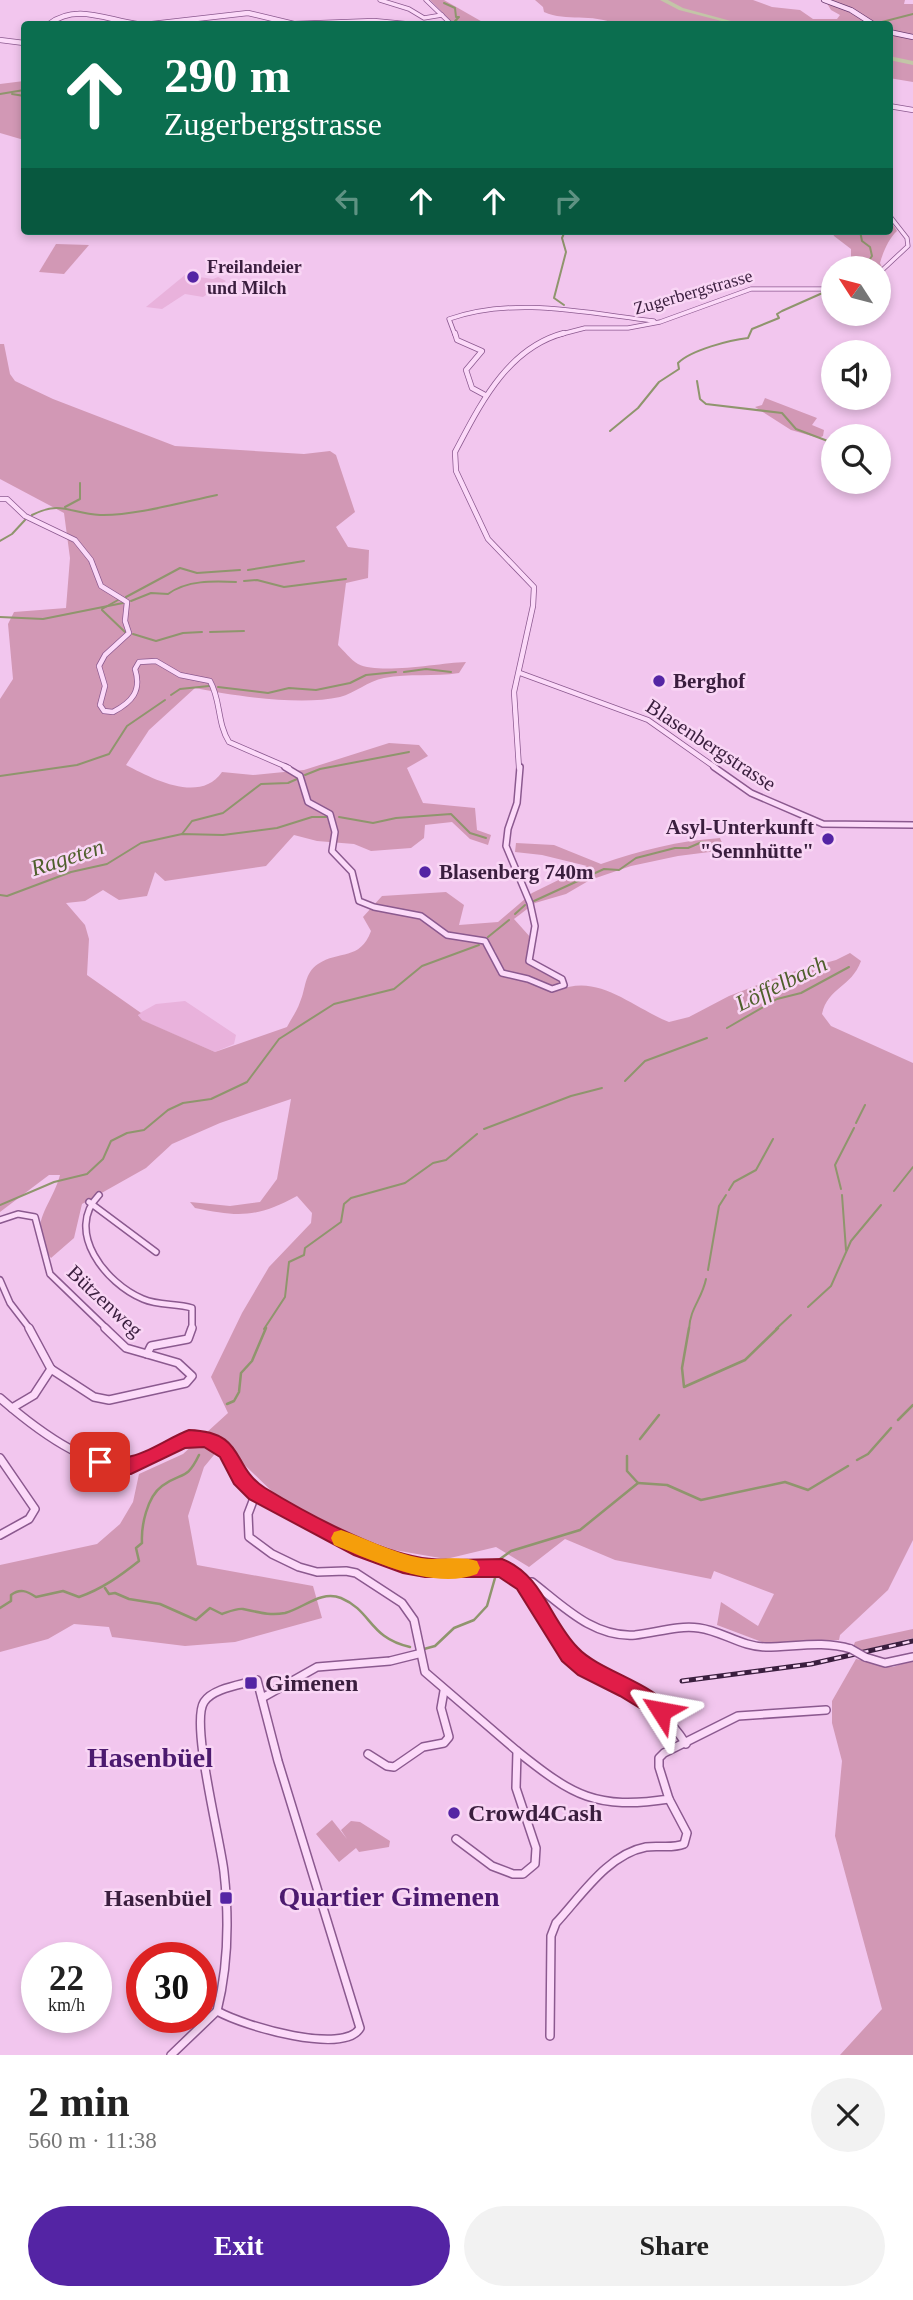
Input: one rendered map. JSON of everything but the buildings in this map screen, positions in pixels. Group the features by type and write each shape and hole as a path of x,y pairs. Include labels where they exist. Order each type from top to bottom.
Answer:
{"main road":[{"path":"824,0 845,7 867,21"},
{"path":"893,33 913,37"}],"street":[{"path":"380,0 409,9 425,20 442,15"},
{"path":"426,0 449,21"},
{"path":"52,21 62,12 78,7 117,21"},
{"path":"178,21 248,13 281,21"},
{"path":"0,40 21,43"},
{"path":"893,107 913,110"},
{"path":"891,262 908,247 907,238 893,220"},
{"name":"Zugerbergstrasse","path":"473,418 485,395 528,351 558,335 585,328 628,328 660,323 751,289 821,289"},
{"path":"485,395 472,388 466,370 481,351 457,340 449,319 475,310 519,306 548,307 596,317 660,323"},
{"path":"0,499 9,500 25,516 75,540 91,559 101,586 127,602 125,621 129,633 105,655 99,666 107,690 100,705 104,711 113,712 135,698 139,688 135,669 139,662 156,661 180,675 210,681 218,716 229,742 295,771 302,779 304,795 308,801 328,809 333,814 336,832 332,851 356,881 359,901 374,907 421,916 447,935 474,937 485,941 502,973 528,979 552,989 559,988 564,985 562,979 529,961 535,926 515,864 506,846 507,830 517,804 520,751 514,709 516,680 520,673 533,606 534,587 488,540 456,471 455,452 473,418"},
{"name":"Blasenbergstrasse","path":"520,673 648,720 751,793 813,821 832,824 913,825"},
{"path":"0,1280 10,1303 26,1321 51,1369 94,1397 109,1400 186,1383 192,1376 188,1368 147,1354 151,1346 157,1343 171,1345 188,1339 192,1332 192,1308 182,1303 153,1303 113,1280 98,1258 85,1230 83,1216 89,1202 99,1195"},
{"path":"89,1202 156,1252"},
{"name":"Bützenweg","path":"0,1220 13,1214 26,1213 35,1217 50,1274 126,1348 147,1354"},
{"path":"12,1408 35,1397 51,1369"},
{"path":"0,1398 57,1439 113,1466 131,1466 189,1438 207,1439 226,1451 241,1478 256,1493 361,1549 403,1564 425,1568 502,1568 524,1583 569,1654 586,1668 650,1702 677,1727 686,1744"},
{"path":"0,1458 35,1509 29,1519 0,1535"},
{"path":"256,1493 247,1516 249,1537 270,1553 297,1566 318,1572 342,1570 360,1574 405,1605 412,1614 418,1654 425,1672 444,1691 560,1786 587,1798 624,1805 669,1799"},
{"path":"524,1583 532,1582 582,1620 616,1635 686,1626 716,1631 764,1647 827,1643 885,1663 913,1657"},
{"path":"262,1698 317,1667 390,1661 418,1654"},
{"path":"272,2042 217,2011 223,1988 226,1898 222,1854 207,1784 201,1710 211,1694 257,1680 278,1761 360,2028 358,2037 350,2046"},
{"path":"368,1754 387,1766 394,1767 421,1746 430,1742 444,1743 449,1737 439,1699 444,1691"},
{"path":"550,2036 553,1929 618,1857 634,1849 674,1848 684,1844 687,1833 669,1799 659,1767 659,1758 738,1716 826,1710"},
{"path":"456,1839 488,1864 505,1872 518,1874 532,1868 537,1859 536,1848 514,1780 513,1763 517,1751"},
{"path":"171,2055 194,2033"}],"shaded area":[{"path":"430,0 444,0 481,21 451,21"},
{"path":"535,0 753,0 772,7 800,10 813,19 837,19 840,15 831,10 825,0 905,0 904,4 913,4 913,82 893,79 893,21 607,21 561,17 544,12 543,7"},
{"path":"21,81 21,139 0,133 0,84"},
{"path":"893,224 897,231 882,256 851,256 851,249 834,235 893,235"},
{"path":"56,244 89,245 64,274 39,272"},
{"path":"185,275 213,279 218,277 226,281 203,297 185,294 162,309 146,307"},
{"path":"0,344 4,344 10,374 15,381 53,399 175,446 304,454 330,451 336,455 355,512 336,527 348,547 369,550 368,578 346,583 338,645 355,662 368,667 394,668 466,662 459,673 384,678 346,695 324,700 267,699 195,688 149,730 126,765 162,782 189,788 213,781 222,772 253,775 304,770 389,743 419,745 428,756 407,768 423,803 475,808 477,830 491,835 488,845 470,839 452,822 425,825 424,838 411,848 371,851 354,844 317,841 294,835 266,866 165,881 155,872 147,896 119,900 103,890 85,901 66,903 85,925 89,939 87,975 141,1013 138,1015 142,1020 215,1052 287,1027 299,1005 310,972 326,960 361,947 371,931 363,917 382,896 446,892 464,905 459,925 498,922 532,893 587,866 542,855 515,852 516,843 554,845 601,864 631,854 704,839 720,838 725,850 631,866 590,880 566,894 535,903 514,919 531,938 526,961 560,981 559,986 506,973 500,969 495,951 490,952 498,974 558,991 572,986 601,989 669,1022 689,1017 729,996 789,973 836,960 850,953 861,961 852,977 829,998 822,1014 831,1026 913,1063 913,1540 888,1590 840,1635 839,1640 765,1643 717,1625 721,1602 758,1626 774,1594 714,1571 711,1579 615,1560 565,1539 529,1567 496,1547 446,1559 394,1550 330,1526 282,1501 223,1444 204,1467 188,1516 197,1565 313,1586 322,1618 235,1642 185,1646 112,1637 109,1627 74,1624 48,1639 0,1652 0,1565 97,1544 120,1524 133,1502 139,1474 183,1454 228,1413 211,1377 242,1313 269,1267 311,1223 312,1213 297,1196 270,1208 247,1214 195,1208 190,1202 230,1206 260,1202 277,1179 291,1099 220,1123 172,1144 146,1168 82,1204 74,1238 51,1258 40,1236 40,1226 60,1175 49,1175 0,1212 0,699 13,679 8,624 14,612 66,608 70,558 64,513 0,479"},
{"path":"765,398 817,418 812,425 821,429 821,437 791,430 755,407 762,405"},
{"path":"185,1001 236,1035 234,1044 215,1052 141,1020 138,1014 156,1004"},
{"path":"913,1629 913,1638 860,1651 853,1647 855,1642"},
{"path":"856,1659 893,1667 913,1660 913,2055 840,2055 882,2009 835,1836 842,1761 832,1723 832,1701"},
{"path":"332,1820 347,1839 341,1830 351,1821 360,1822 390,1841 389,1847 359,1852 356,1848 339,1862 316,1834"}],"waterway":[{"path":"663,0 681,9 727,21"},
{"path":"444,3 455,8 456,17 459,17 455,21"},
{"path":"886,21 913,14"},
{"path":"893,59 913,63"},
{"path":"0,94 21,90"},
{"path":"12,94 21,96"},
{"path":"563,235 566,252 554,298 564,305"},
{"path":"861,235 862,241 870,247 872,256"},
{"path":"610,431 638,408 659,382 679,369 678,363 684,358 711,346 748,338 752,329 779,318 777,314 782,311 821,294"},
{"path":"697,381 700,399 706,404 782,413 796,429 821,438"},
{"path":"65,507 80,499 80,483"},
{"path":"32,515 59,508 113,515 217,495"},
{"path":"0,541 12,534 25,520"},
{"path":"248,570 304,561"},
{"path":"126,597 180,568 197,573 240,570"},
{"path":"244,581 257,580 284,587 346,579"},
{"path":"131,601 151,593 168,594 192,584 236,582"},
{"path":"107,606 118,600"},
{"path":"107,606 123,603"},
{"path":"0,617 43,619 107,606"},
{"path":"102,609 107,606"},
{"path":"102,610 125,632"},
{"path":"210,632 244,631"},
{"path":"133,634 156,641 183,633 202,632"},
{"path":"404,672 426,669 451,672"},
{"path":"218,687 268,693 289,688 316,690 350,683 366,675 396,672"},
{"path":"171,695 180,689 209,686"},
{"path":"0,776 77,765 109,754 127,726 165,700"},
{"path":"305,775 320,769 409,752"},
{"path":"182,834 192,821 223,813 261,784 288,783 297,779"},
{"path":"339,817 373,823 396,818 451,814 470,833 486,838"},
{"path":"182,834 223,835 277,828 312,817 328,817"},
{"name":"Rageten","path":"0,895 7,896 71,872 107,864 141,843 182,834"},
{"path":"534,901 604,869 619,870 636,858 675,848 688,848 702,842 720,847"},
{"path":"515,914 525,905"},
{"path":"488,937 509,920"},
{"path":"0,1205 54,1182 87,1174 103,1159 111,1141 127,1133 144,1130 168,1110 183,1103 211,1099 247,1082 279,1039 334,1004 394,989 422,966 479,945"},
{"name":"Löffelbach","path":"727,1028 777,999 801,993 849,967"},
{"name":"Löffelbach","path":"625,1081 645,1061 707,1038"},
{"name":"Löffelbach","path":"484,1129 571,1096 602,1088"},
{"path":"856,1123 865,1105"},
{"path":"841,1189 835,1165 854,1128"},
{"name":"Löffelbach","path":"264,1329 285,1297 289,1262 304,1255 305,1248 341,1222 344,1204 351,1198 405,1183 433,1163 446,1160 477,1134"},
{"path":"729,1190 734,1182 756,1170 773,1139"},
{"path":"894,1191 913,1167"},
{"path":"708,1270 719,1206 726,1195"},
{"path":"842,1195 846,1250"},
{"path":"808,1307 831,1286 851,1241 881,1205"},
{"path":"689,1329 706,1279"},
{"path":"776,1329 791,1315"},
{"name":"Löffelbach","path":"227,1404 234,1401 239,1392 241,1373 252,1361 266,1328"},
{"path":"689,1328 682,1368 684,1387 745,1360 778,1328"},
{"path":"898,1420 913,1405"},
{"path":"640,1439 659,1415"},
{"path":"857,1460 868,1454 891,1428"},
{"name":"Löffelbach","path":"0,1608 11,1601 11,1595 20,1591 36,1597 63,1591 79,1597 103,1586 132,1567 139,1561 136,1548 142,1543 144,1520 152,1497 169,1481 187,1473 199,1455"},
{"path":"627,1456 627,1471 638,1483"},
{"path":"638,1483 667,1485 701,1500 785,1482 808,1490 848,1466"},
{"path":"500,1559 511,1551 580,1530 638,1483"},
{"path":"424,1649 435,1646 454,1628 474,1620 487,1606 495,1578"},
{"path":"105,1588 109,1594 115,1593 129,1599 160,1604 196,1620 210,1608 222,1614 241,1609 279,1614 326,1596 334,1596 351,1603 386,1637 410,1647"}],"railway":[{"path":"682,1681 811,1664 913,1641"}],"slow traffic":[{"path":"341,1538 361,1549 403,1564 425,1568 470,1568"}],"place":[{"name":"Freilandeier und Milch","path":"193,277"},
{"name":"Berghof","path":"659,681"},
{"name":"Asyl-Unterkunft \"Sennhütte\"","path":"828,839"},
{"name":"Blasenberg 740m","path":"425,872"},
{"name":"Gimenen","path":"251,1683"},
{"name":"Crowd4Cash","path":"454,1813"},
{"name":"Hasenbüel","path":"226,1898"}],"district":[{"name":"Hasenbüel","path":"150,1757"},
{"name":"Quartier Gimenen","path":"389,1896"}],"route":[{"path":"100,1462 120,1467 131,1466 189,1438 207,1439 226,1451 241,1478 256,1493 361,1549 403,1564 425,1568 502,1568 524,1583 569,1654 586,1668 628,1689 661,1711"}]}
